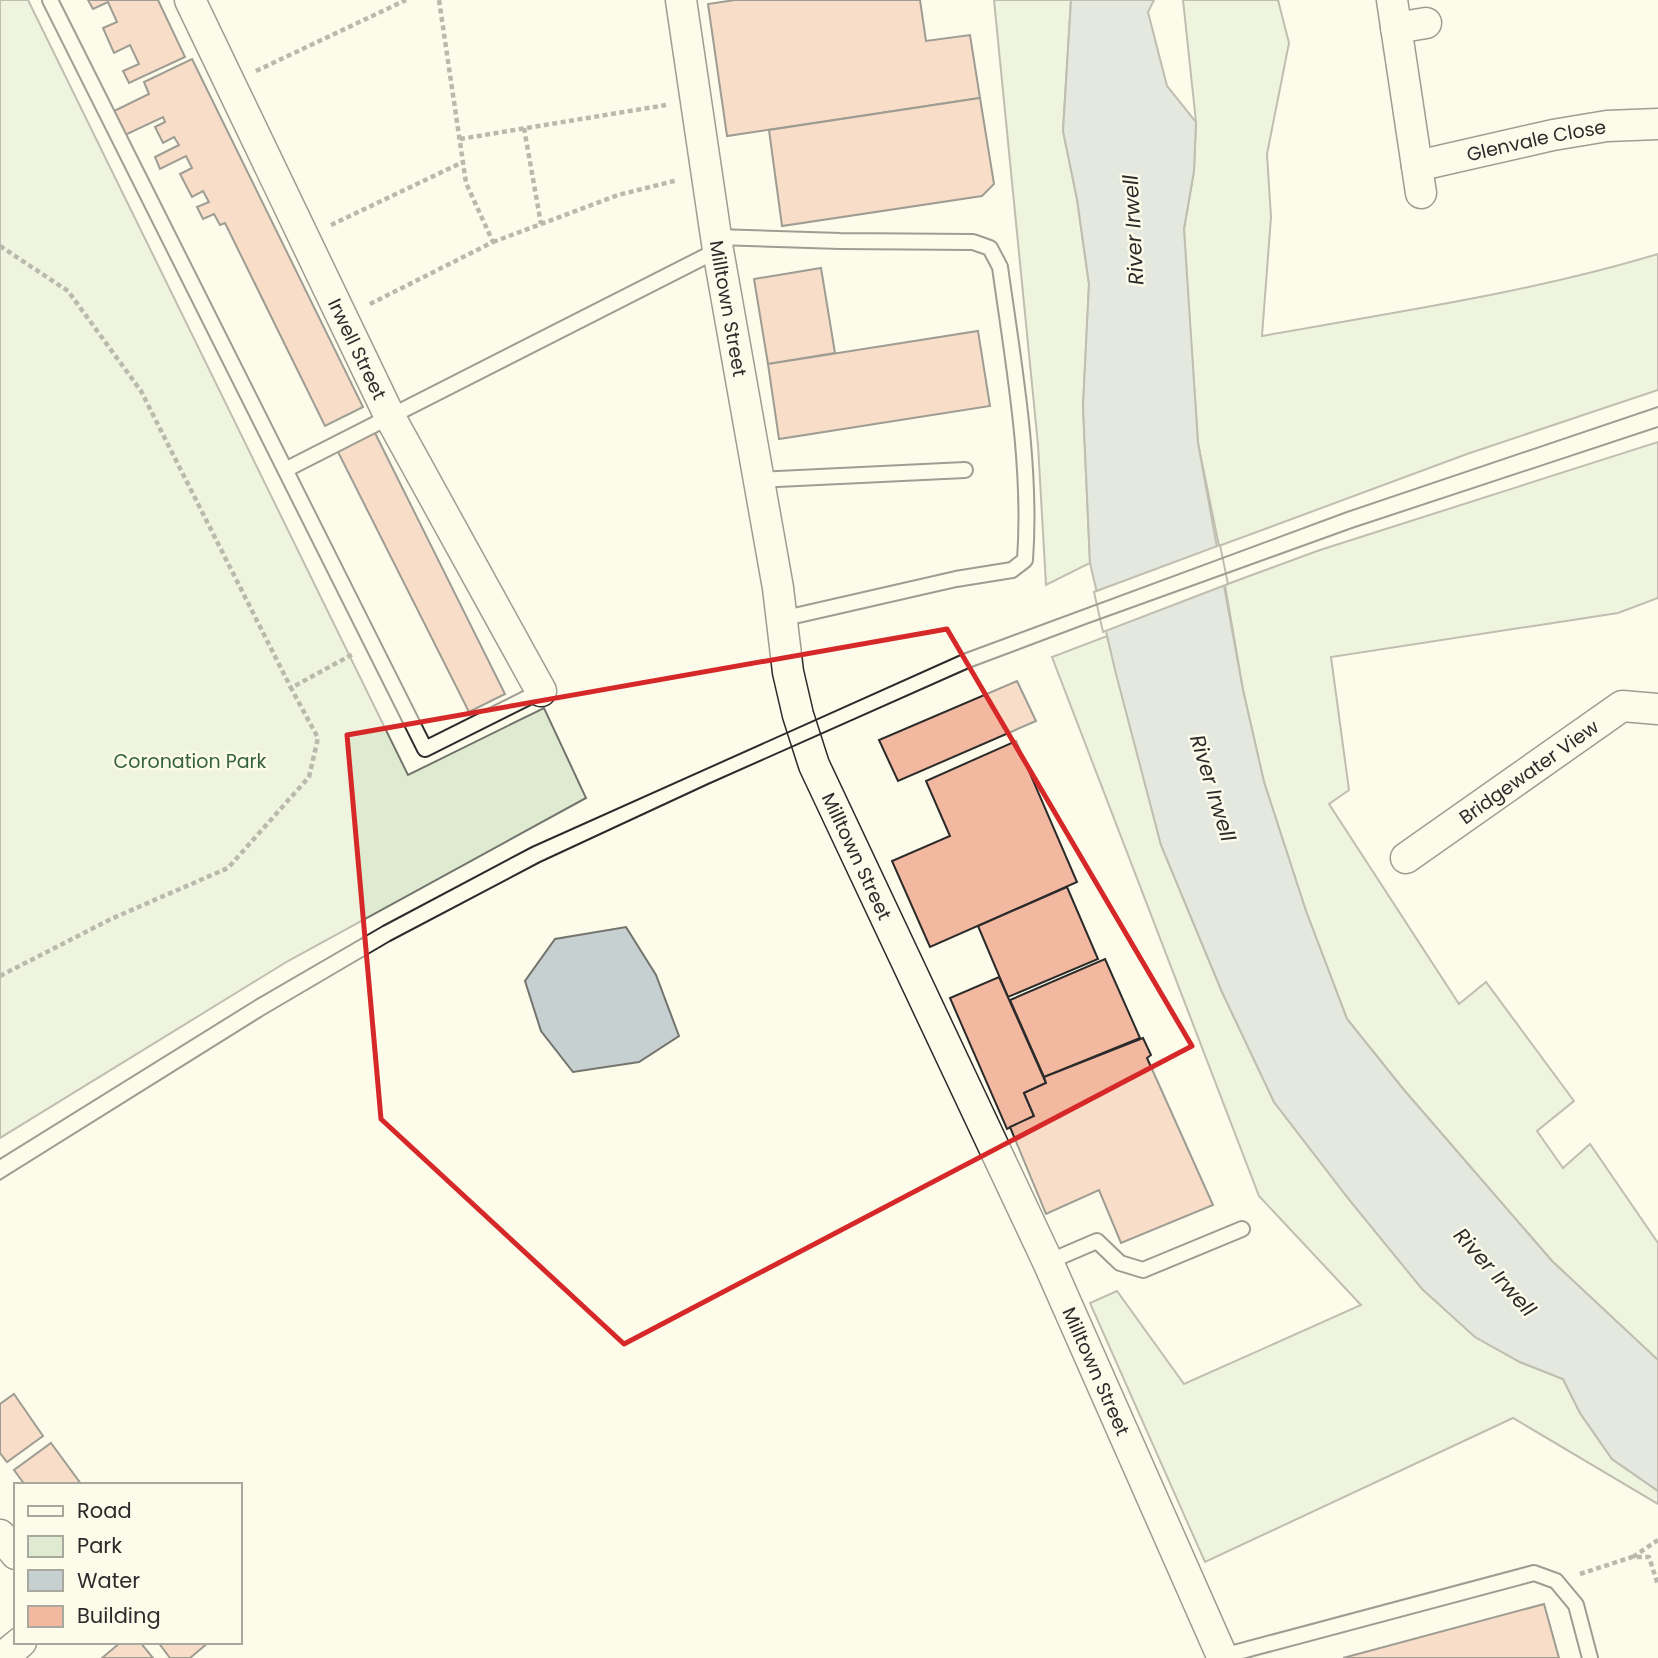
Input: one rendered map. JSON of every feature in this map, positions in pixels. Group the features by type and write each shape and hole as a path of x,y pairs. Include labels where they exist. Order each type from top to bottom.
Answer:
{"street":[{"name":"Irwell Street","path":"190,0 390,418 541,691"},
{"name":"Milltown Street","path":"681,0 717,243 759,480 788,671 795,705 814,765 1048,1262 1219,1657"},
{"name":"Glenvale Close","path":"1426,23 1394,14 1419,180 1553,135 1608,126 1658,124"},
{"name":"Bridgewater View","path":"1406,858 1622,706 1658,709"},
{"path":"0,1535 14,1552"},
{"path":"2,1658 20,1644"}],"lane":[{"path":"50,0 425,749 541,691"},
{"path":"286,469 390,418 717,243 973,242 990,248 1000,267 1021,434 1025,560 1012,570 956,579 782,619"},
{"path":"759,480 965,470"},
{"path":"1048,1262 1097,1241 1120,1263 1143,1270 1242,1229"},
{"path":"1219,1657 1534,1573 1556,1581 1576,1605 1590,1658"}],"path":[{"path":"230,84 406,0"},
{"path":"439,0 466,183 493,242"},
{"path":"460,139 695,100"},
{"path":"524,128 541,224"},
{"path":"303,239 463,162"},
{"path":"342,318 493,242 618,195 706,173"},
{"path":"0,246 68,291 141,391 318,738 309,776 228,868 111,919 0,976"},
{"path":"291,688 373,643"},
{"path":"1556,1581 1632,1557 1658,1541"},
{"path":"1632,1557 1649,1557 1658,1585"}],"highlighted area":[{"path":"947,629 1192,1046 624,1344 381,1119 347,735"}],"green space":[{"name":"Coronation Park","path":"0,0 28,0 408,775 544,708 586,798 288,961 0,1138"},
{"path":"994,0 1071,0 1063,131 1077,199 1089,284 1083,406 1090,563 1046,585 1038,445"},
{"path":"1183,0 1278,0 1289,43 1267,154 1271,217 1262,336 1511,291 1658,254 1658,390 1467,454 1219,546 1198,443 1188,297 1184,229 1194,171 1196,122"},
{"path":"1658,442 1658,598 1618,613 1331,657 1349,790 1329,804 1459,1004 1486,982 1574,1101 1537,1131 1563,1168 1590,1144 1658,1243 1658,1360 1552,1261 1404,1090 1347,1019 1306,911 1264,782 1243,690 1225,585 1320,550"},
{"path":"1107,636 1161,845 1222,992 1274,1102 1423,1289 1475,1337 1520,1362 1563,1379 1580,1413 1612,1459 1658,1491 1658,1504 1513,1418 1205,1562 1090,1303 1117,1291 1184,1384 1361,1305 1259,1196 1052,657"}],"water":[{"name":"River Irwell","path":"1071,0 1154,0 1148,12 1167,86 1196,122 1194,171 1184,229 1198,443 1243,690 1264,782 1306,911 1347,1019 1404,1090 1552,1261 1658,1360 1658,1491 1612,1459 1580,1413 1563,1379 1520,1362 1475,1337 1422,1289 1274,1102 1222,992 1161,845 1090,563 1083,406 1089,284 1077,199 1063,131"},
{"path":"626,927 656,975 679,1036 639,1062 573,1072 541,1031 525,981 555,939"}],"pier":[{"path":"1220,545 1228,584 1103,632 1094,592"}],"building":[{"path":"88,0 158,0 185,57 129,83 123,71 139,64 130,45 114,53 103,28 117,22 108,2 93,9"},
{"path":"735,0 920,0 926,41 970,35 980,98 727,136 708,4"},
{"path":"192,59 363,407 325,426 225,223 220,225 214,214 203,219 197,207 209,202 203,191 192,197 180,174 192,168 186,156 160,169 155,157 179,145 174,137 163,143 155,127 165,122 163,117 123,136 112,112 149,94 144,82"},
{"path":"980,98 994,184 982,196 782,226 769,130"},
{"path":"821,268 835,353 768,364 754,279"},
{"path":"978,331 990,406 779,439 768,364"},
{"path":"374,431 505,694 469,712 337,450"},
{"path":"1017,681 1036,721 898,781 879,740"},
{"path":"1016,741 1077,882 930,947 892,861 950,836 926,781"},
{"path":"1067,887 1098,959 1008,997 978,926"},
{"path":"1105,959 1140,1038 1044,1077 1010,1000"},
{"path":"999,977 1046,1083 1024,1093 1034,1116 1007,1129 950,998"},
{"path":"1143,1038 1151,1055 1147,1058 1213,1205 1121,1243 1099,1190 1046,1214 1010,1127 1034,1116 1024,1093 1046,1083 1044,1077"},
{"path":"14,1394 43,1436 7,1462 0,1453 0,1404"},
{"path":"51,1443 80,1483 24,1483 14,1470"},
{"path":"1544,1604 1559,1658 1343,1658"},
{"path":"119,1644 142,1644 153,1658 102,1658"},
{"path":"160,1644 207,1644 190,1658 170,1658"}],"tram line":[{"path":"0,1159 254,1001 383,926 532,847 963,654 1347,512 1658,407"},
{"path":"0,1180 264,1015 390,941 540,862 708,784 969,668 1086,624 1352,528 1658,427"}]}
